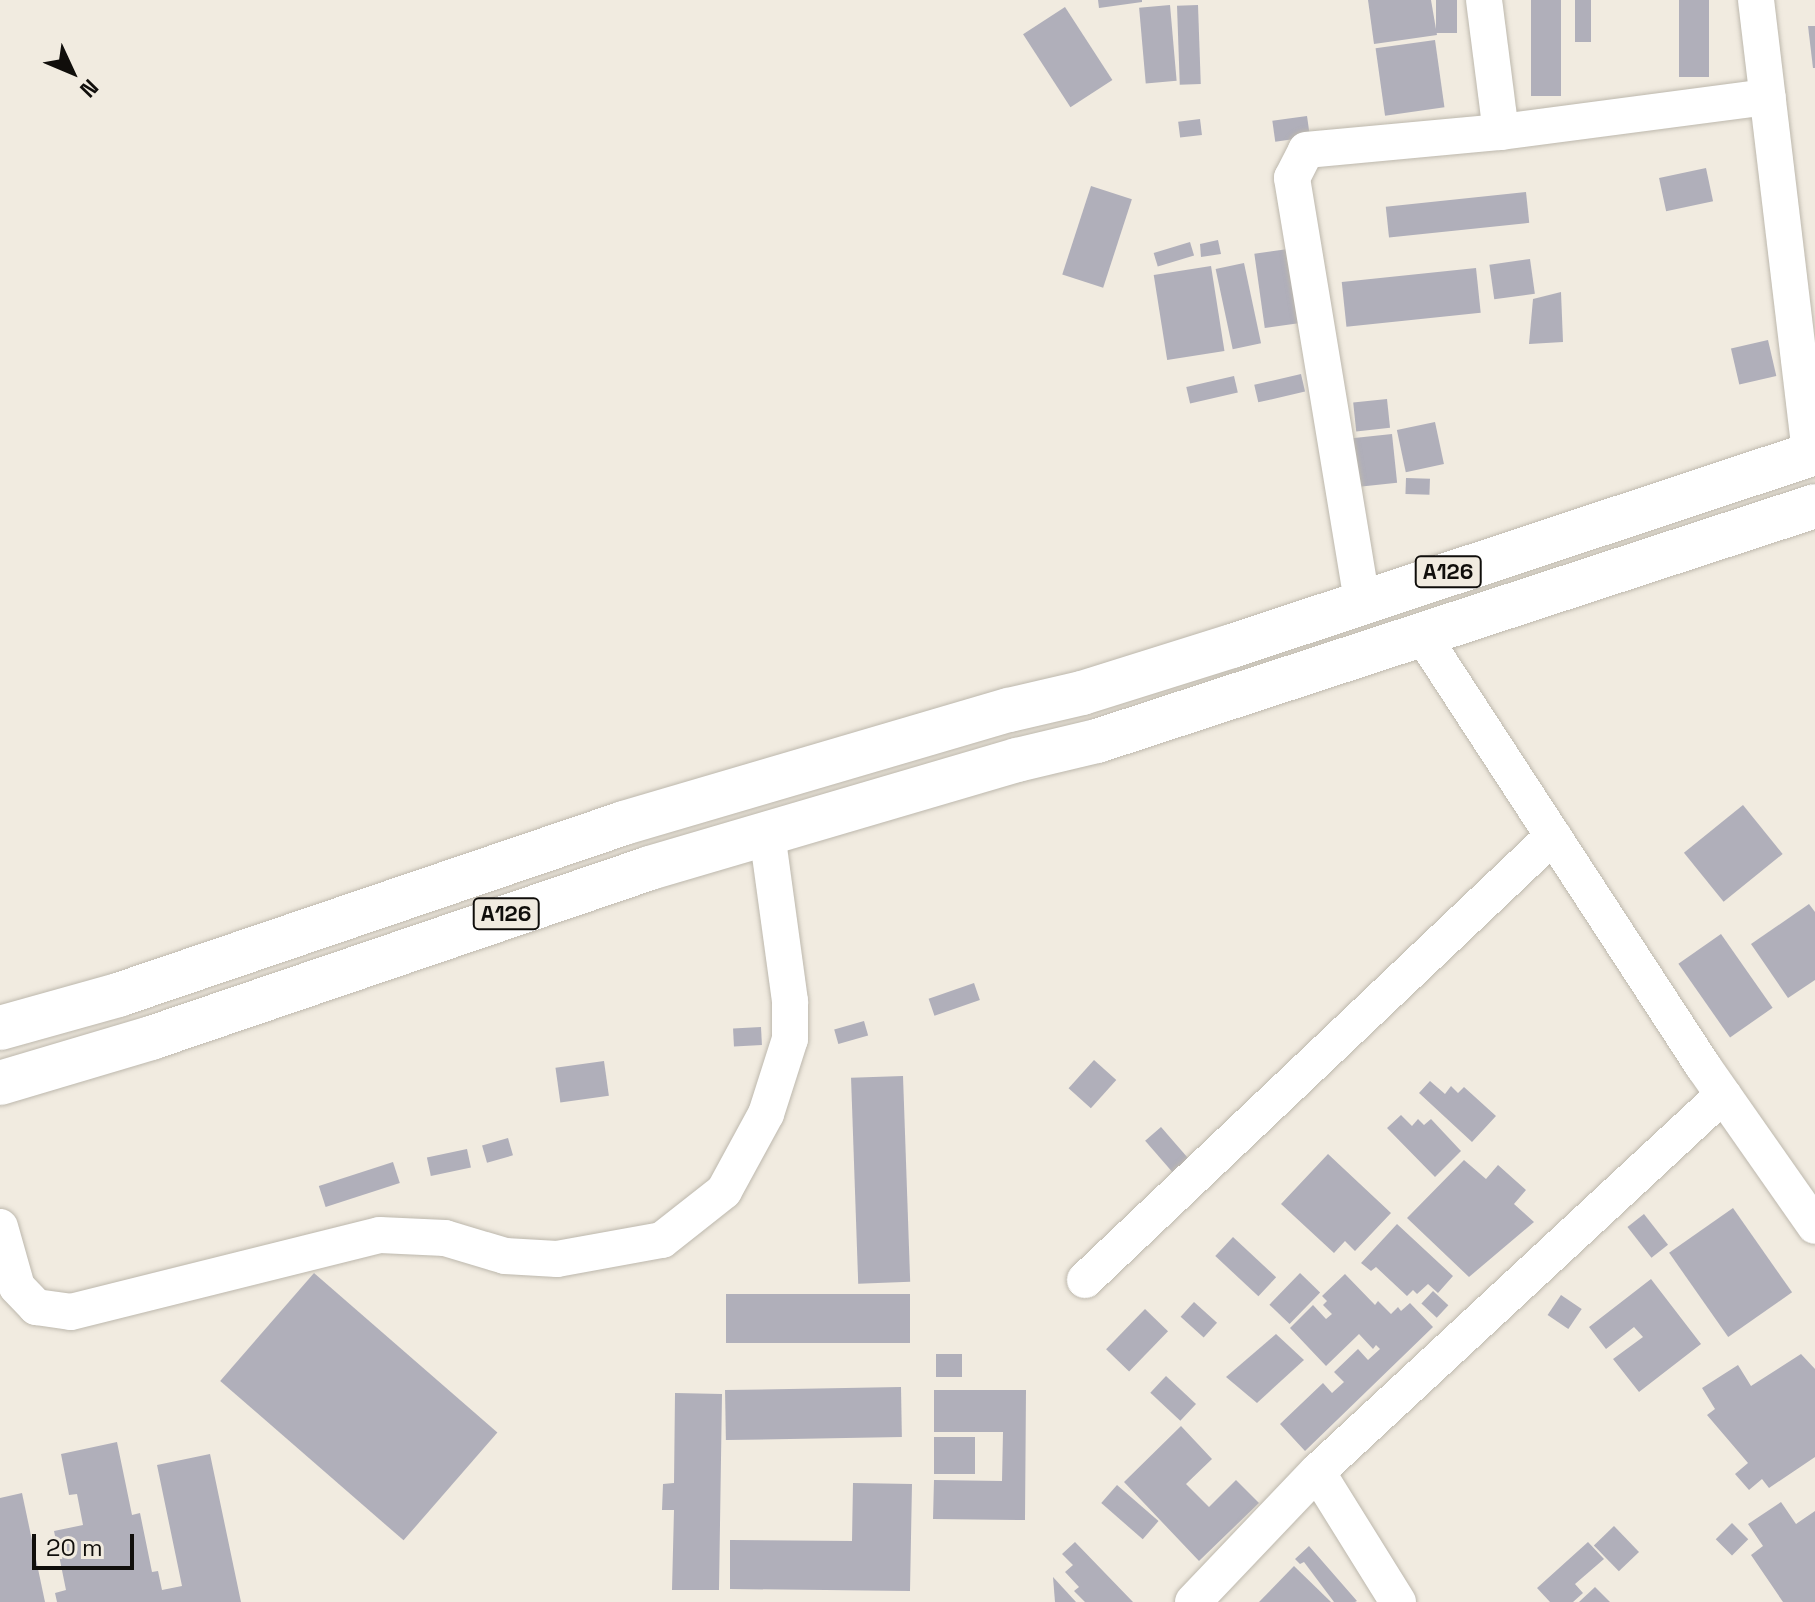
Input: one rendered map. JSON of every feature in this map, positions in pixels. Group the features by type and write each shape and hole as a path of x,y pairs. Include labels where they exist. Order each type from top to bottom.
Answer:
{"highway":[{"name":"A126","path":"0,1028 147,985 624,823 1009,710 1082,693 1813,454"},
{"name":"A126","path":"0,1083 151,1038 607,881 1017,760 1097,741 1815,506"}],"street":[{"path":"1484,0 1501,132"},
{"path":"1756,0 1813,454"},
{"path":"1362,601 1292,178 1306,150 1501,132 1768,97"},
{"path":"1422,635 1723,1095 1815,1226"},
{"path":"0,1227 17,1287 36,1307 71,1312 380,1235 445,1238 505,1256 557,1259 662,1240 724,1191 766,1114 790,1039 790,1001 767,834"},
{"path":"1085,1280 1553,836"},
{"path":"1193,1602 1317,1472 1723,1095"},
{"path":"1317,1472 1398,1602"}],"building":[{"path":"1098,0 1142,0 1142,2 1099,8"},
{"path":"1368,0 1431,0 1437,35 1374,44"},
{"path":"1436,0 1457,0 1457,33 1436,33"},
{"path":"1531,0 1561,0 1561,96 1531,96"},
{"path":"1575,0 1591,0 1591,42 1575,42"},
{"path":"1679,0 1709,0 1709,77 1679,77"},
{"path":"1170,5 1177,81 1146,83 1139,8"},
{"path":"1198,5 1201,84 1180,85 1177,6"},
{"path":"1065,7 1112,80 1070,107 1023,34"},
{"path":"1808,26 1815,26 1815,68 1813,68"},
{"path":"1435,40 1444,107 1385,116 1376,48"},
{"path":"1307,116 1310,137 1275,142 1272,121"},
{"path":"1200,119 1202,135 1180,138 1178,122"},
{"path":"1706,168 1713,201 1666,211 1659,178"},
{"path":"1091,186 1132,199 1103,288 1062,274"},
{"path":"1526,192 1529,223 1389,238 1386,207"},
{"path":"1218,240 1221,254 1201,257 1200,244"},
{"path":"1190,242 1194,255 1158,266 1154,253"},
{"path":"1288,249 1298,323 1265,328 1254,254"},
{"path":"1530,259 1535,294 1494,299 1489,265"},
{"path":"1244,263 1261,343 1233,349 1216,269"},
{"path":"1211,266 1224,351 1167,360 1154,275"},
{"path":"1476,268 1481,313 1346,327 1342,282"},
{"path":"1561,292 1563,342 1529,344 1533,299"},
{"path":"1768,340 1776,376 1739,385 1731,349"},
{"path":"1301,374 1305,392 1258,402 1254,385"},
{"path":"1234,376 1238,393 1190,404 1186,387"},
{"path":"1387,399 1390,428 1356,431 1353,403"},
{"path":"1435,422 1444,464 1406,472 1397,430"},
{"path":"1392,434 1397,483 1352,487 1347,439"},
{"path":"1406,478 1430,479 1429,495 1405,494"},
{"path":"1743,805 1783,854 1724,902 1684,853"},
{"path":"1809,904 1815,912 1815,980 1788,998 1751,944"},
{"path":"1721,934 1773,1008 1730,1038 1678,964"},
{"path":"974,983 980,1000 934,1016 929,999"},
{"path":"864,1021 868,1035 838,1044 834,1030"},
{"path":"761,1027 762,1045 734,1046 733,1028"},
{"path":"1094,1060 1116,1080 1091,1108 1069,1088"},
{"path":"604,1061 609,1096 560,1102 555,1068"},
{"path":"903,1076 910,1282 858,1284 851,1078"},
{"path":"1430,1081 1445,1094 1451,1086 1458,1093 1464,1087 1496,1116 1472,1142 1419,1093"},
{"path":"1401,1115 1412,1126 1418,1119 1424,1125 1431,1119 1461,1151 1435,1177 1387,1128"},
{"path":"1161,1127 1195,1166 1179,1180 1145,1141"},
{"path":"508,1138 513,1155 487,1163 482,1145"},
{"path":"467,1149 471,1168 431,1176 427,1158"},
{"path":"1328,1154 1391,1213 1355,1251 1345,1241 1334,1253 1281,1204"},
{"path":"1464,1160 1486,1179 1498,1165 1526,1190 1514,1204 1534,1222 1469,1277 1407,1218"},
{"path":"393,1162 400,1183 326,1207 319,1186"},
{"path":"1733,1208 1792,1292 1728,1337 1669,1253"},
{"path":"1644,1214 1668,1245 1651,1258 1627,1227"},
{"path":"1397,1224 1453,1276 1438,1293 1428,1284 1417,1294 1413,1290 1407,1296 1376,1267 1371,1271 1361,1263"},
{"path":"1233,1237 1276,1277 1258,1296 1215,1256"},
{"path":"314,1273 497,1432 404,1540 220,1381"},
{"path":"1300,1273 1320,1292 1290,1324 1269,1305"},
{"path":"1345,1274 1375,1305 1378,1301 1391,1314 1398,1307 1401,1311 1410,1303 1433,1327 1305,1451 1280,1424 1323,1383 1332,1393 1344,1382 1334,1372 1358,1349 1368,1360 1380,1349 1376,1345 1373,1349 1359,1334 1326,1366 1290,1328 1313,1305 1326,1319 1332,1314 1323,1305 1327,1301 1322,1296"},
{"path":"1651,1279 1701,1344 1639,1392 1613,1359 1643,1337 1634,1327 1606,1349 1589,1327"},
{"path":"1433,1291 1448,1305 1437,1318 1421,1303"},
{"path":"726,1294 910,1294 910,1343 726,1343"},
{"path":"1561,1295 1582,1309 1568,1329 1548,1315"},
{"path":"1194,1302 1217,1323 1204,1338 1181,1317"},
{"path":"1145,1309 1168,1331 1129,1372 1106,1349"},
{"path":"1276,1334 1304,1360 1257,1403 1226,1377"},
{"path":"936,1354 962,1354 962,1377 936,1377"},
{"path":"1801,1354 1815,1369 1815,1457 1769,1488 1762,1479 1749,1490 1735,1474 1748,1463 1707,1415 1715,1409 1702,1388 1738,1365 1751,1386"},
{"path":"1166,1376 1196,1404 1180,1421 1150,1393"},
{"path":"901,1387 902,1437 726,1440 725,1390"},
{"path":"934,1390 1026,1390 1025,1520 933,1519 934,1480 1002,1481 1003,1432 934,1432"},
{"path":"675,1393 722,1394 719,1590 672,1590 674,1510 662,1510 663,1484 674,1483"},
{"path":"1181,1426 1212,1459 1186,1484 1209,1507 1236,1480 1259,1503 1199,1561 1124,1482"},
{"path":"934,1437 975,1437 975,1474 934,1474"},
{"path":"117,1442 132,1515 140,1513 152,1572 158,1571 162,1590 182,1586 157,1465 210,1454 241,1602 57,1602 55,1593 66,1590 54,1531 83,1525 77,1494 69,1495 61,1454"},
{"path":"853,1483 912,1484 910,1591 730,1589 730,1540 852,1541"},
{"path":"1117,1485 1159,1521 1143,1539 1101,1503"},
{"path":"22,1493 45,1602 0,1602 0,1498"},
{"path":"1781,1502 1796,1524 1815,1511 1815,1602 1783,1602 1751,1555 1763,1546 1748,1524"},
{"path":"1732,1523 1748,1539 1732,1556 1716,1539"},
{"path":"1614,1526 1639,1552 1619,1571 1594,1545"},
{"path":"1075,1542 1133,1602 1085,1602 1074,1591 1079,1587 1065,1572 1073,1565 1062,1554"},
{"path":"1588,1542 1604,1559 1575,1584 1583,1593 1573,1602 1550,1602 1537,1588"},
{"path":"1309,1546 1357,1601 1334,1602 1304,1562 1300,1564 1295,1559"},
{"path":"1294,1566 1331,1602 1259,1602"},
{"path":"1053,1577 1076,1602 1055,1602"},
{"path":"1595,1587 1610,1602 1579,1602"}]}
